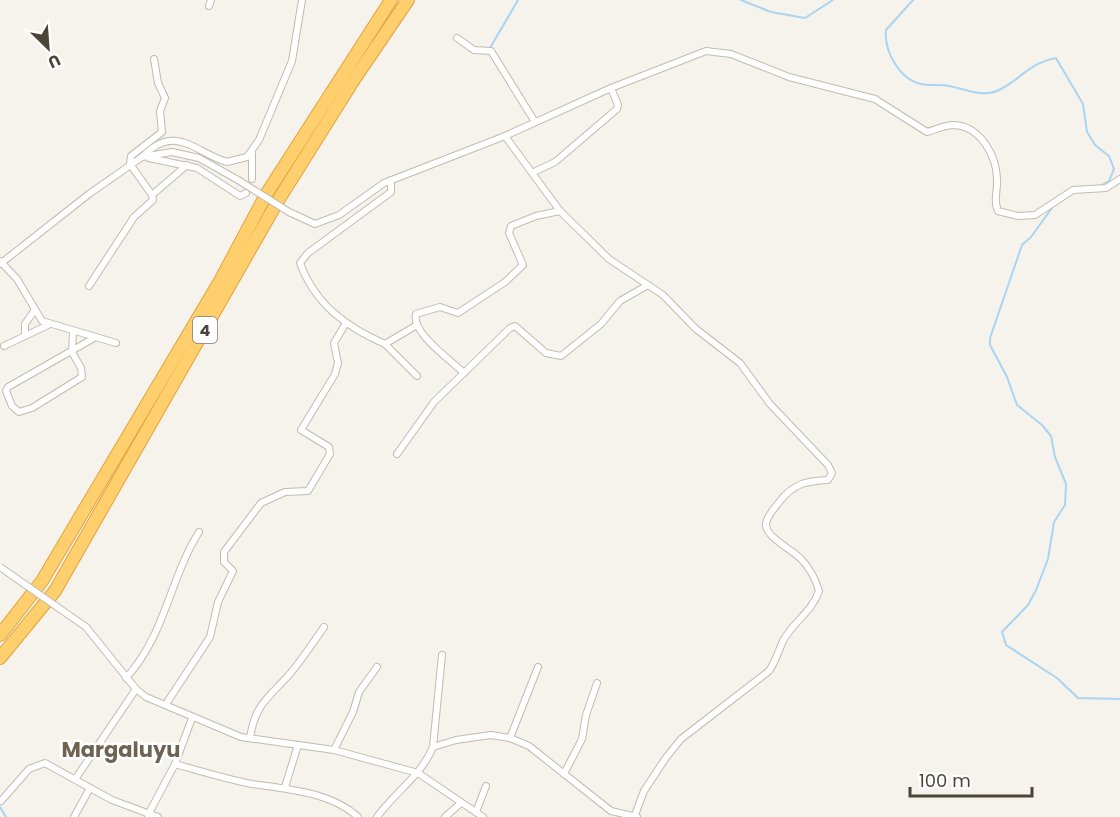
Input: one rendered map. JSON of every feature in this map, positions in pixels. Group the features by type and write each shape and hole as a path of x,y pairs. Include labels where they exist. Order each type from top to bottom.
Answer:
{"highway":[{"name":"4","path":"0,635 42,581 115,463 267,193 391,0"},
{"name":"4","path":"0,658 55,591 279,199 353,81 408,0"}],"street":[{"path":"252,179 252,153 292,61 302,0"},
{"path":"457,38 474,50 491,51 535,122"},
{"path":"142,157 172,152 199,158 289,212 315,224 339,215 391,180 506,136 611,88 706,51 731,54 789,77 875,99 927,132 954,125 967,129 984,141 991,151 998,180 995,204 998,211 1018,216 1035,215 1073,190 1106,188 1120,179"},
{"path":"89,286 134,217 153,200 152,195 130,164 131,156 162,132 160,111 165,98 158,83 154,59"},
{"path":"534,172 555,162 617,110 618,105 611,88"},
{"path":"433,747 456,740 491,735 510,738 529,746 611,811 636,816 644,791 665,759 681,740 769,671 778,658 783,641 813,603 819,591 799,557 766,531 766,524 768,516 792,488 810,480 828,480 832,473 828,465 770,405 740,363 696,329 663,295 609,259 560,211 506,136"},
{"path":"116,343 48,325 34,311 17,279 1,263 156,146 177,141 199,148 226,162 247,157 252,153"},
{"path":"142,157 198,168 240,196 246,193"},
{"path":"152,195 187,165"},
{"path":"391,180 393,190 308,253 300,263 322,304 346,323 385,344 417,376"},
{"path":"353,205 360,213"},
{"path":"464,373 434,346 417,325 416,314 440,307 458,313 515,274 523,262 509,233 511,226 536,216 560,211"},
{"path":"397,454 420,417 510,328 515,326 546,353 561,356 601,324 620,301 648,285"},
{"path":"26,336 25,324 34,311"},
{"path":"166,704 206,646 214,627 218,602 233,571 224,562 224,552 261,503 285,492 308,490 330,454 329,447 301,430 339,363 334,343 346,323"},
{"path":"4,346 48,325"},
{"path":"385,344 417,325"},
{"path":"73,332 72,352 81,368 82,377 32,408 19,412 12,406 6,391 8,387 72,352 94,338"},
{"path":"126,678 154,640 182,563 199,532"},
{"path":"0,567 86,627 126,678 147,697 192,718 250,738 334,750 418,773 483,817"},
{"path":"250,738 253,718 266,697 288,676 324,627"},
{"path":"377,817 387,803 418,773 433,747 442,655"},
{"path":"334,750 354,712 359,692 377,667"},
{"path":"510,738 538,667"},
{"path":"564,774 582,740 586,715 597,683"},
{"path":"76,778 136,689"},
{"path":"148,815 175,764 192,718"},
{"path":"285,787 298,745"},
{"path":"1,801 29,770 45,763 76,778 112,800 158,817"},
{"path":"175,764 251,783 285,787 331,801 358,817"},
{"path":"476,812 486,786"},
{"path":"74,817 90,788"},
{"path":"445,817 461,803"}],"waterway":[{"path":"490,48 518,0"},
{"path":"741,0 771,12 805,18 833,0"},
{"path":"913,0 886,30 888,47 894,63 913,81 987,93 999,90 1039,64 1056,58 1083,104 1087,132 1095,145 1109,156 1114,169 1109,181 1100,186"},
{"path":"1054,205 1031,237 1022,245 990,338 990,345 1007,377 1017,405 1042,425 1051,436 1055,457 1066,484 1065,505 1054,522 1048,559 1036,590 1028,605 1002,632 1006,645 1057,678 1078,698 1120,699"},
{"path":"0,807 6,817"}],"district":[{"name":"Margaluyu","path":"121,750"}]}
